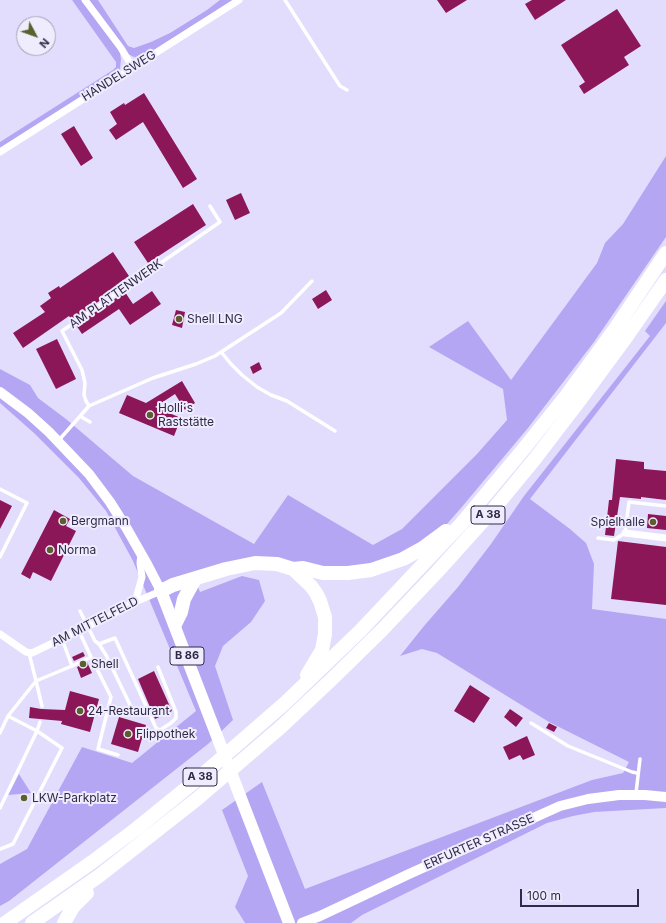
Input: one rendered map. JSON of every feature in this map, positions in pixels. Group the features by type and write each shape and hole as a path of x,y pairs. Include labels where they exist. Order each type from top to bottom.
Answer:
{"highway":[{"name":"A 38","path":"5,923 61,885 136,829 234,748 299,690 371,620 461,524 522,451 566,396 617,326 666,253"},
{"name":"A 38","path":"32,923 98,876 197,799 250,754 332,680 382,630 492,511 534,460 613,355 666,280"},
{"path":"161,591 173,585 237,566 255,563 277,564 293,569 303,568 323,573 348,573 382,568 413,554 441,534 461,524"},
{"path":"293,569 311,586 316,593 323,609 326,625 326,634 322,650 299,690"},
{"path":"175,624 181,612 184,599 195,579"},
{"path":"64,923 73,907 89,891 98,876"}],"main road":[{"path":"0,392 28,413 82,465 104,494 141,553 161,591"},
{"name":"B 86","path":"161,591 289,923"},
{"name":"ERFURTER STRASSE","path":"302,923 560,806 600,797 636,794 666,796"}],"street":[{"path":"85,0 121,48 133,68"},
{"name":"HANDELSWEG","path":"0,152 239,0"},
{"path":"625,533 666,538"},
{"path":"135,602 142,577 140,563 141,553"},
{"name":"AM MITTELFELD","path":"29,653 38,651 135,602 161,591"},
{"path":"0,634 29,653"}],"lane":[{"path":"285,0 340,86 347,90"},
{"name":"AM PLATTENWERK","path":"89,406 84,395 85,383 82,370 62,331 220,222 210,206"},
{"path":"58,441 89,406 153,378 196,364 222,352 281,313 312,280"},
{"path":"222,352 231,364 257,387 271,395 287,401 335,431"},
{"path":"80,416 90,422"},
{"path":"0,489 27,502 0,557"},
{"path":"598,538 614,540 625,533 629,502 666,506"},
{"path":"80,611 87,627 106,655 133,711"},
{"path":"79,631 110,697 98,750 118,755"},
{"path":"99,644 115,638 156,728 160,730 176,718 176,712 158,667"},
{"path":"62,639 72,666"},
{"path":"29,653 42,706"},
{"path":"0,733 8,716 36,681 91,657"},
{"path":"0,849 13,844 62,748 37,731 8,716"},
{"path":"0,808 40,722"},
{"path":"531,723 568,746 632,772 638,773"},
{"path":"636,794 640,759"}],"shaded area":[{"path":"72,0 83,0 116,46 120,53 120,69 118,73 0,148 0,142 116,67 116,62"},
{"path":"89,0 98,0 128,46 134,48 170,33 220,0 233,0 146,55 134,57 128,54"},
{"path":"666,156 666,237 594,342 528,428 447,524 427,541 371,567 310,567 192,572 200,592 242,576 259,580 265,601 251,622 223,646 215,666 233,720 208,744 9,901 0,906 0,864 27,849 82,747 132,763 196,711 133,561 106,511 79,478 34,433 0,403 0,369 30,385 38,398 66,419 133,476 254,544 288,495 373,545 402,529 477,454 507,420 503,389 429,347 468,321 511,380 597,263 605,243 623,224"},
{"path":"666,301 666,323 530,499 586,543 594,564 592,609 666,619 666,808 594,812 547,823 362,915 351,923 245,923 235,907 248,876 222,810 262,782 305,889 592,780 623,773 629,762 549,722 437,653 422,649 400,656 458,587 491,544 524,496 650,336 645,331"},
{"path":"19,774 31,793 8,795"}],"building":[{"path":"437,0 467,0 446,13"},
{"path":"532,0 566,0 535,20 525,4"},
{"path":"617,9 641,46 624,57 629,65 584,94 579,86 585,82 561,45"},
{"path":"144,93 197,179 183,188 143,122 116,140 109,130 117,124 110,112 124,103 125,105"},
{"path":"74,126 93,158 81,166 61,134"},
{"path":"241,193 250,213 235,220 226,200"},
{"path":"193,204 206,225 148,263 134,242"},
{"path":"113,252 129,276 119,283 121,286 72,320 69,316 23,348 13,333 45,312 40,306 51,298 48,293 59,286 60,288"},
{"path":"326,290 332,300 318,309 312,299"},
{"path":"152,291 161,304 130,325 119,309 82,334 76,325 125,292 133,304"},
{"name":"Shell LNG","path":"176,310 185,312 182,328 172,325"},
{"path":"57,339 76,379 56,389 36,349"},
{"path":"259,362 262,369 253,374 250,367"},
{"name":"Holli´s Raststätte","path":"182,381 195,403 185,410 175,394 155,407 181,418 174,436 119,413 127,395 146,403"},
{"path":"616,459 644,462 644,469 666,471 666,500 641,497 641,499 620,497 614,536 605,535 609,500 612,500"},
{"path":"0,500 12,506 0,529"},
{"name":"Norma","path":"54,510 70,519 66,526 76,531 51,581 33,572 30,579 21,574"},
{"path":"648,514 666,516 666,530 647,528"},
{"path":"618,541 666,547 666,605 611,599"},
{"path":"83,652 85,656 74,661 72,657"},
{"path":"87,662 92,673 81,678 77,667"},
{"path":"154,671 172,711 155,719 138,679"},
{"path":"470,685 490,698 474,723 454,711"},
{"name":"24-Restaurant","path":"70,691 99,699 90,732 61,724 62,721 29,718 30,707 65,710"},
{"path":"510,709 523,718 516,727 504,717"},
{"name":"Flippothek","path":"119,717 146,725 138,752 111,744"},
{"path":"549,723 557,727 554,732 546,728"},
{"path":"527,736 535,755 523,760 520,755 509,760 503,747"}],"place":[{"name":"Shell LNG","path":"179,319"},
{"name":"Holli´s Raststätte","path":"150,415"},
{"name":"Bergmann","path":"63,521"},
{"name":"Spielhalle","path":"653,522"},
{"name":"Norma","path":"50,550"},
{"name":"Shell","path":"83,664"},
{"name":"24-Restaurant","path":"80,711"},
{"name":"Flippothek","path":"128,734"},
{"name":"LKW-Parkplatz","path":"24,798"}]}
